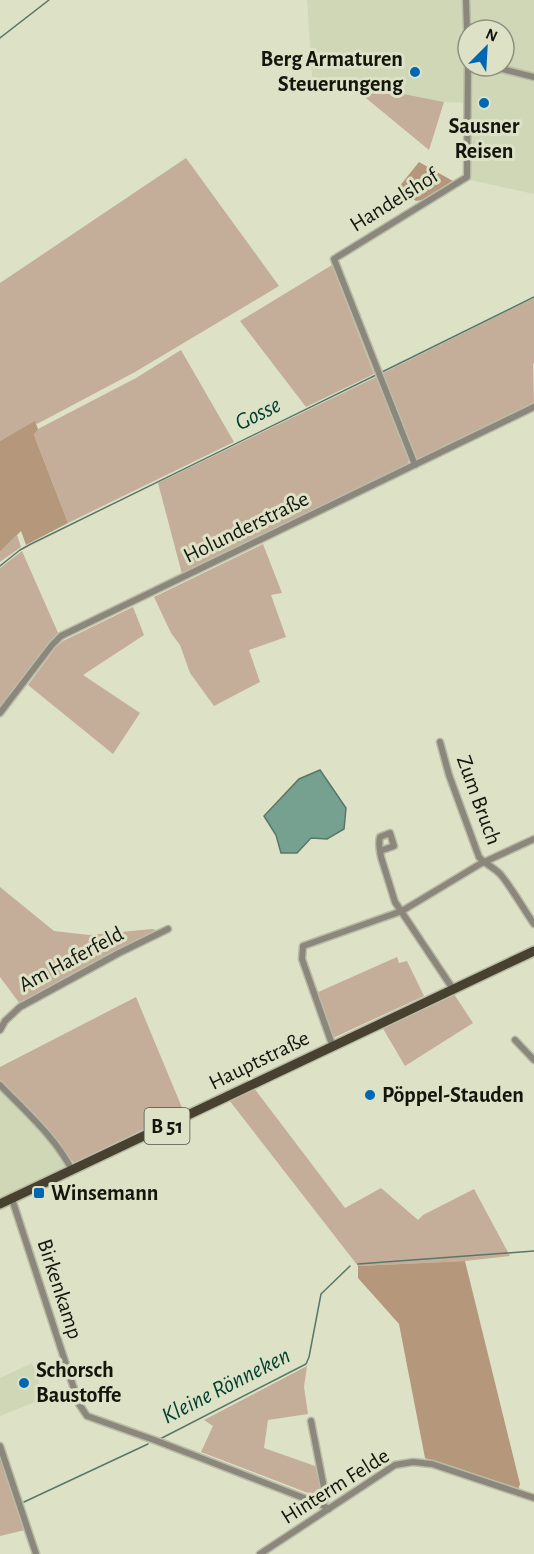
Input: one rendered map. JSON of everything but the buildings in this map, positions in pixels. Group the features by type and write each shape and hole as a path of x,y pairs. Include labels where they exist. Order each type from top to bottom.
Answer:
{"main road":[{"name":"Hauptstraße","path":"0,1204 534,951"}],"street":[{"name":"Handelshof","path":"466,0 467,18"},
{"path":"516,72 534,77"},
{"name":"Handelshof","path":"415,465 334,259 467,177 468,78"},
{"name":"Holunderstraße","path":"0,713 61,636 534,407"},
{"name":"Zum Bruch","path":"440,742 449,775 479,857 500,874 534,924"},
{"path":"333,1047 302,959 303,946 402,912 483,862 534,839"},
{"path":"380,851 395,902 453,989"},
{"name":"Am Haferfeld","path":"0,1030 4,1021 20,1006 168,929"},
{"path":"515,1040 534,1060"},
{"path":"0,1085 43,1130 72,1170"},
{"name":"Birkenkamp","path":"12,1199 79,1404 87,1416 322,1504 329,1509"},
{"path":"311,1421 326,1498 322,1504"},
{"path":"0,1446 36,1554"},
{"name":"Hinterm Felde","path":"260,1554 395,1465 413,1462 432,1464 534,1498"}],"shaded area":[{"path":"307,0 534,0 534,194 470,180 471,103 444,102 312,77"},
{"path":"344,82 444,102 429,150 355,89"},
{"path":"186,158 279,286 135,372 0,441 0,283"},
{"path":"419,162 453,181 428,199 416,201 398,188"},
{"path":"332,265 374,374 306,407 240,321"},
{"path":"534,298 534,404 416,460 383,373"},
{"path":"181,350 234,442 68,523 34,435 38,429 136,378"},
{"path":"376,377 409,459 408,463 182,574 158,483"},
{"path":"35,421 38,429 34,435 68,523 26,545 21,531 0,552 0,441"},
{"path":"17,535 21,547 0,562 0,552"},
{"path":"263,544 282,593 271,595 286,637 249,650 260,682 214,706 190,673 180,645 171,633 154,597"},
{"path":"22,551 59,635 0,710 0,568"},
{"path":"133,607 144,635 83,675 140,713 113,754 28,685 63,641"},
{"path":"320,770 346,808 344,829 327,839 311,838 297,853 281,853 276,835 264,816 299,779"},
{"path":"0,887 54,931 89,935 152,929 160,931 20,1004 0,977"},
{"path":"397,957 399,963 407,961 424,996 333,1038 316,993"},
{"path":"454,994 473,1023 405,1066 382,1027"},
{"path":"136,997 183,1110 74,1163 0,1080 0,1067"},
{"path":"0,1080 80,1169 0,1208"},
{"path":"254,1088 345,1208 381,1188 418,1220 423,1215 474,1189 510,1256 465,1261 358,1266 229,1100"},
{"path":"465,1261 520,1484 518,1490 425,1458 399,1324 358,1278 358,1266"},
{"path":"32,1363 45,1398 0,1416 0,1378"},
{"path":"307,1366 304,1387 308,1414 268,1420 264,1448 318,1467 323,1494 321,1498 201,1452 213,1426 204,1420"},
{"path":"0,1460 25,1530 0,1536"}],"waterway":[{"path":"0,38 49,0"},
{"name":"Gosse","path":"380,373 534,297"},
{"name":"Gosse","path":"0,566 31,544 376,375"},
{"path":"358,1264 534,1251"},
{"name":"Kleine Rönneken","path":"160,1439 306,1364 321,1294 350,1266"},
{"name":"Kleine Rönneken","path":"24,1502 148,1444"},
{"name":"Kleine Rönneken","path":"0,1458 17,1506"}],"place":[{"name":"Berg Armaturen Steuerungeng","path":"415,72"},
{"name":"Sausner Reisen","path":"484,103"},
{"name":"Pöppel-Stauden","path":"370,1095"},
{"name":"Winsemann","path":"39,1193"},
{"name":"Schorsch Baustoffe","path":"24,1383"}]}
